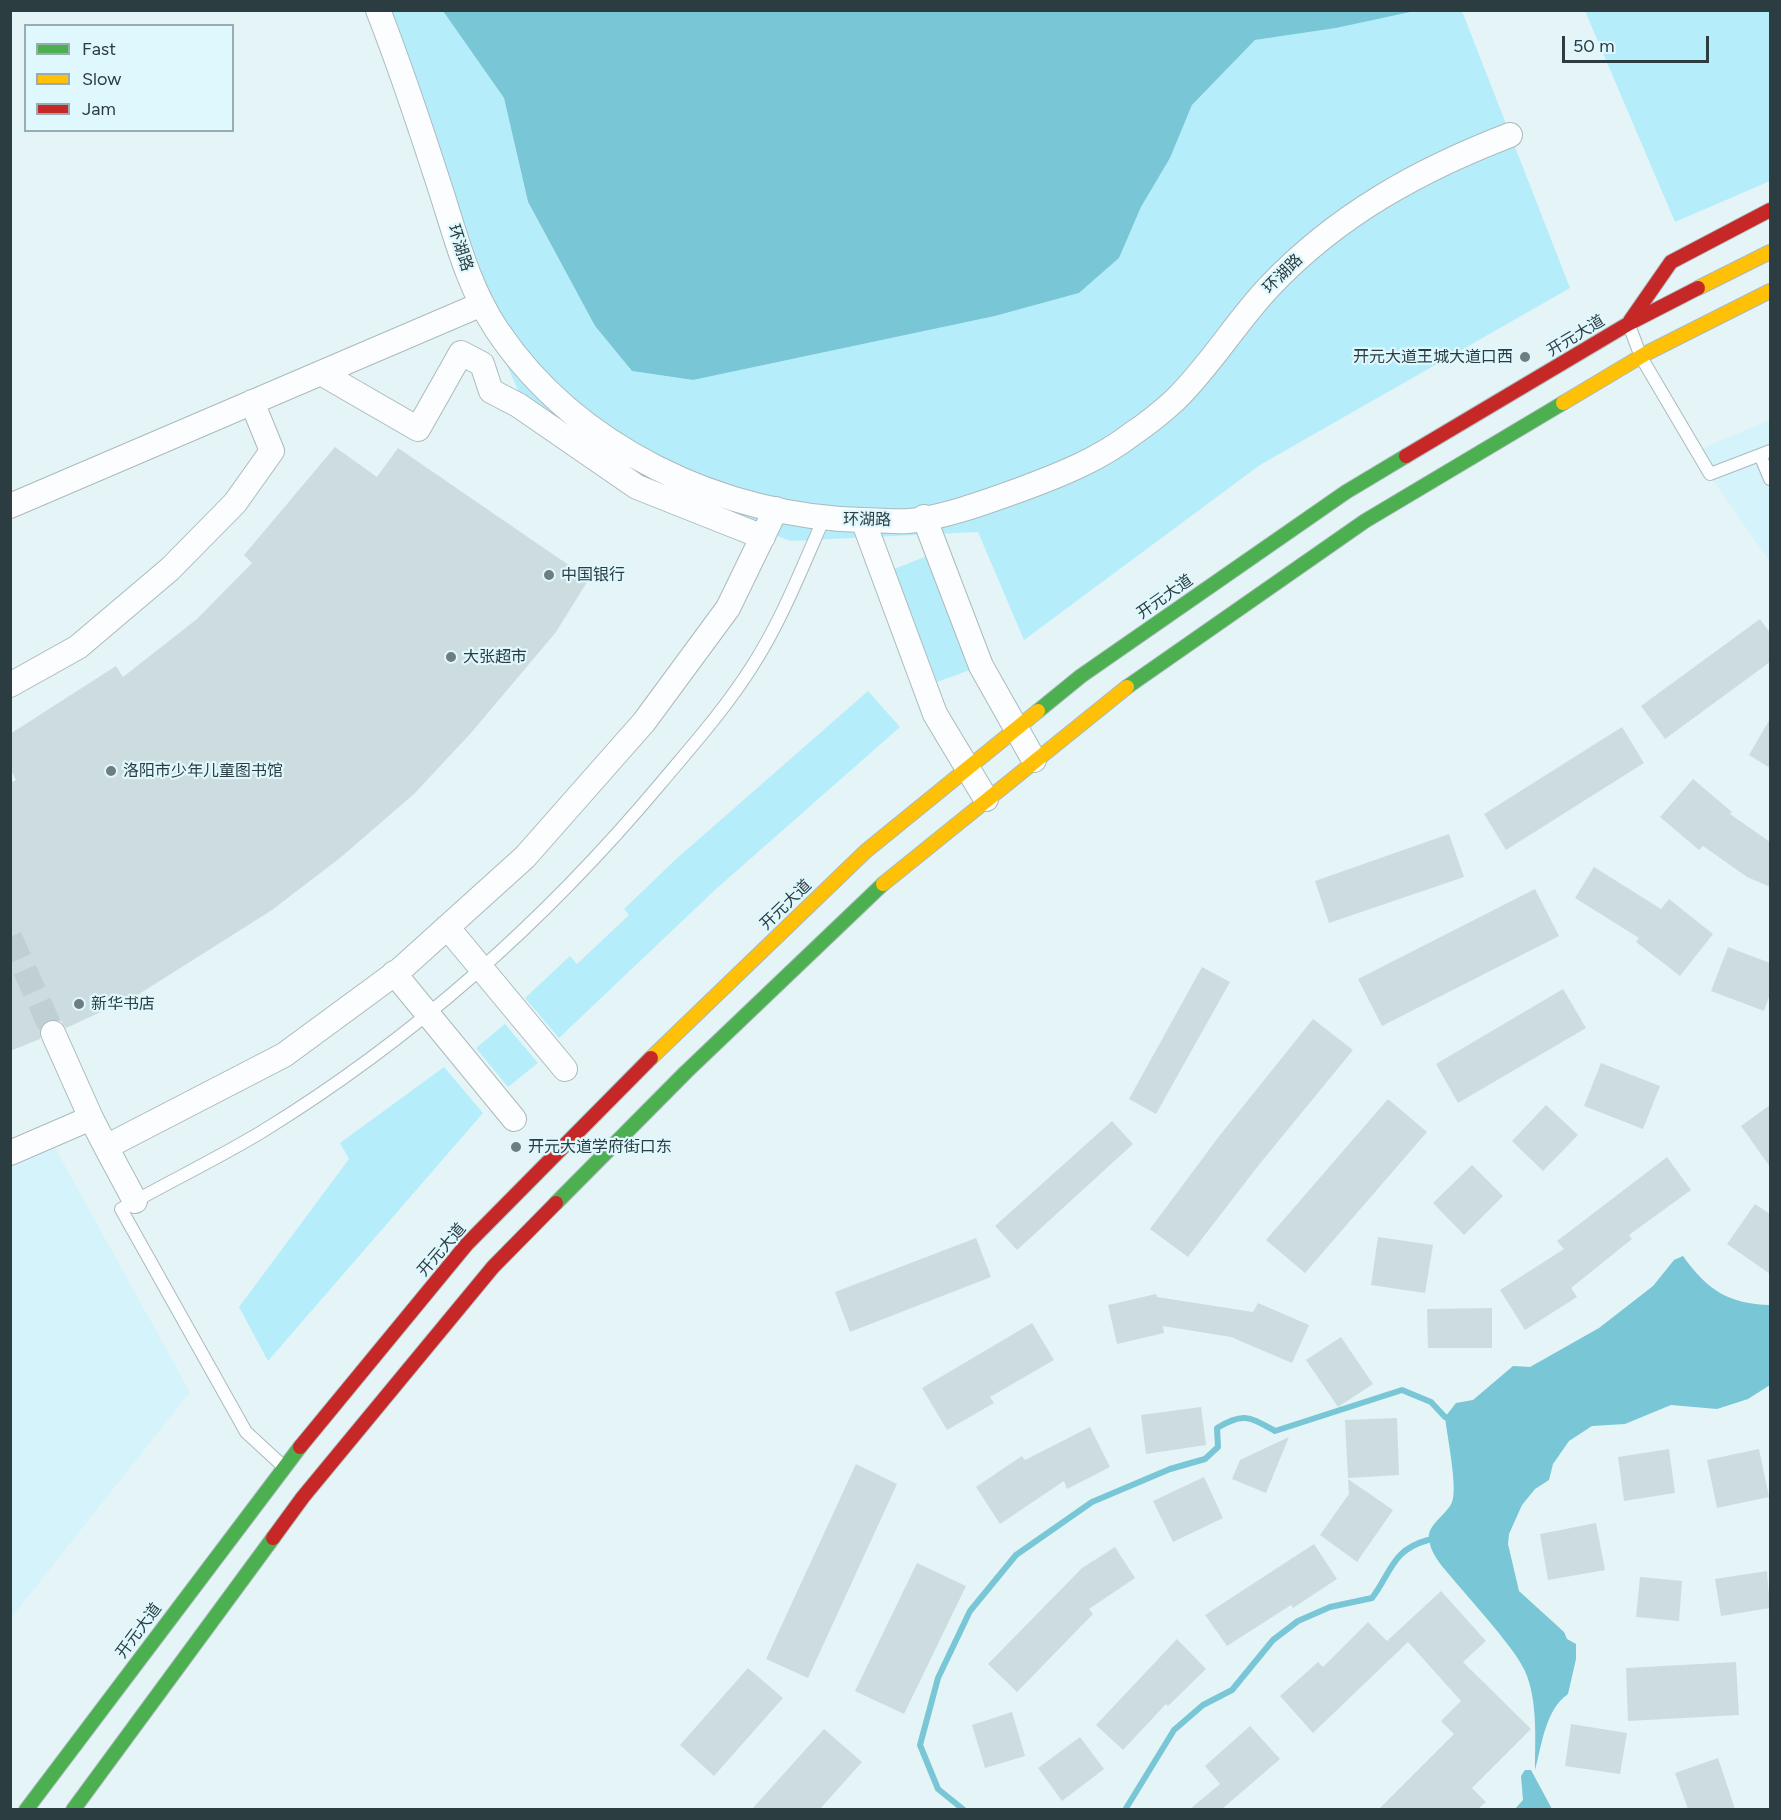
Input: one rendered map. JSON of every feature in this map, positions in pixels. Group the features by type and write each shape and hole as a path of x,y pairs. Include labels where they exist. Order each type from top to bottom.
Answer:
{"main road":[{"path":"1628,324 1671,262 1770,210"},
{"name":"开元大道","path":"26,1809 283,1466 467,1244 662,1047 857,859 1081,676 1346,492 1628,324 1770,252"},
{"path":"73,1809 303,1497 493,1267 686,1072 889,878 1102,704 1365,522 1641,357 1770,291"}],"street":[{"name":"环湖路","path":"378,10 400,66 465,268 497,331 530,374 579,420 649,464 681,480 734,500 824,518 910,521 990,501 1066,473 1129,437 1175,400 1265,291 1335,226 1395,186 1464,153 1510,135"},
{"path":"10,506 482,304"},
{"path":"321,373 418,429 460,353 482,364 491,392 518,405 637,487 762,537"},
{"path":"10,685 78,647 170,569 235,503 272,451 252,402"},
{"path":"106,1147 284,1055 394,973 525,857 644,722 728,608 776,509"},
{"path":"924,517 981,666 1034,760"},
{"path":"863,520 935,714 986,799"},
{"path":"447,927 565,1069"},
{"path":"394,973 514,1119"},
{"path":"53,1033 91,1118 135,1201"},
{"path":"10,1153 91,1118"}],"lane":[{"path":"1628,324 1641,357 1710,474 1765,453 1770,479"},
{"path":"283,1466 246,1432 121,1209 263,1131 378,1053 481,969 550,905 628,822 718,713 752,667 790,596 824,518"}],"shaded area":[{"path":"371,11 443,11 504,98 528,203 595,326 632,371 693,380 995,316 1079,293 1119,258 1141,207 1170,158 1192,105 1255,40 1336,28 1415,11 1462,11 1570,288 1260,465 1024,640 978,532 790,541 639,481 522,399 481,307"},
{"path":"443,11 1415,11 1336,28 1255,40 1192,105 1170,158 1141,207 1119,258 1079,293 995,316 693,380 632,371 595,326 528,202 504,98"},
{"path":"1585,11 1770,11 1770,181 1675,222"},
{"path":"1770,420 1770,562 1693,452"},
{"path":"927,556 970,670 937,682 894,569"},
{"path":"868,691 900,727 716,889 559,1038 525,998 570,956 577,964 629,915 624,909 675,860"},
{"path":"505,1024 538,1063 508,1087 476,1048"},
{"path":"444,1067 483,1113 268,1361 239,1307 349,1159 340,1143"},
{"path":"55,1148 190,1392 11,1618 11,1165"},
{"path":"1683,1256 1701,1278 1720,1293 1742,1302 1770,1305 1770,1385 1748,1399 1717,1409 1671,1405 1625,1424 1592,1426 1569,1441 1553,1464 1549,1480 1535,1489 1522,1505 1509,1534 1508,1544 1519,1591 1564,1632 1567,1639 1576,1644 1576,1659 1568,1694 1560,1701 1549,1718 1535,1770 1534,1707 1525,1671 1504,1639 1440,1564 1429,1540 1431,1530 1449,1507 1454,1495 1445,1417 1456,1403 1473,1400 1513,1366 1530,1367 1599,1328 1653,1286 1674,1260"},
{"path":"1525,1770 1531,1770 1552,1809 1515,1809 1523,1800 1521,1776"}],"building":[{"path":"335,447 377,477 398,448 589,579 556,632 471,733 414,794 340,858 272,910 136,996 66,1028 61,1021 48,1020 41,1025 40,1039 10,1051 10,783 16,780 10,768 10,734 116,666 123,677 197,619 252,563 244,555"},
{"path":"1760,619 1770,633 1770,662 1665,739 1641,706"},
{"path":"1770,719 1770,768 1749,755"},
{"path":"1622,727 1644,763 1506,850 1484,814"},
{"path":"1693,779 1732,812 1730,814 1770,842 1770,887 1747,877 1703,846 1699,850 1660,817"},
{"path":"1449,834 1464,877 1329,923 1315,881"},
{"path":"1594,867 1661,909 1669,899 1713,934 1680,976 1636,942 1639,938 1575,898"},
{"path":"1535,889 1559,936 1382,1026 1358,979"},
{"path":"1728,947 1770,963 1770,994 1764,1011 1711,991"},
{"path":"1202,967 1230,982 1156,1114 1129,1099"},
{"path":"1563,989 1586,1028 1458,1103 1436,1064"},
{"path":"1313,1019 1353,1050 1258,1166 1188,1257 1150,1229 1220,1135"},
{"path":"1601,1063 1660,1086 1643,1129 1584,1106"},
{"path":"1388,1099 1427,1132 1305,1273 1266,1240"},
{"path":"1546,1105 1578,1135 1543,1171 1512,1141"},
{"path":"1770,1105 1770,1167 1741,1126"},
{"path":"1112,1121 1133,1144 1017,1250 995,1226"},
{"path":"1667,1157 1691,1190 1629,1235 1632,1239 1571,1288 1577,1297 1525,1330 1500,1290 1564,1249 1557,1241"},
{"path":"1472,1165 1503,1196 1464,1235 1433,1203"},
{"path":"1755,1204 1770,1214 1770,1274 1727,1244"},
{"path":"1378,1237 1433,1245 1425,1293 1371,1285"},
{"path":"976,1238 991,1277 850,1332 835,1292"},
{"path":"1156,1294 1157,1297 1253,1312 1258,1303 1309,1325 1292,1363 1231,1337 1163,1326 1164,1333 1117,1344 1108,1305"},
{"path":"1492,1308 1492,1348 1428,1348 1427,1309"},
{"path":"1032,1323 1054,1360 990,1397 994,1403 947,1430 922,1388"},
{"path":"1341,1337 1373,1384 1338,1407 1306,1360"},
{"path":"1201,1407 1206,1445 1146,1454 1141,1415"},
{"path":"1397,1418 1399,1475 1348,1478 1345,1420"},
{"path":"1090,1427 1110,1467 1067,1489 1064,1481 1000,1524 976,1487 1022,1456 1025,1460"},
{"path":"1289,1437 1266,1493 1232,1479 1240,1460"},
{"path":"1669,1449 1675,1493 1624,1501 1618,1457"},
{"path":"1759,1449 1769,1497 1717,1508 1707,1460"},
{"path":"856,1464 897,1484 808,1678 766,1659"},
{"path":"1204,1477 1223,1518 1173,1542 1153,1501"},
{"path":"1348,1479 1393,1510 1357,1562 1320,1535 1349,1494"},
{"path":"1596,1523 1605,1570 1548,1580 1540,1534"},
{"path":"1314,1544 1337,1579 1293,1608 1291,1605 1227,1646 1205,1615"},
{"path":"1115,1547 1135,1578 1089,1609 1093,1614 1017,1692 988,1664 1082,1568"},
{"path":"917,1563 966,1586 904,1714 855,1691"},
{"path":"1767,1571 1770,1608 1721,1616 1715,1579"},
{"path":"1640,1577 1682,1581 1679,1621 1636,1617"},
{"path":"1441,1591 1486,1641 1463,1662 1531,1729 1472,1788 1486,1802 1478,1809 1379,1809 1454,1734 1441,1721 1461,1701 1408,1642 1313,1733 1280,1696 1318,1662 1323,1667 1368,1622 1387,1641"},
{"path":"1177,1639 1206,1669 1168,1706 1166,1704 1123,1750 1096,1725"},
{"path":"1736,1662 1739,1715 1628,1721 1626,1668"},
{"path":"748,1668 783,1698 714,1776 680,1745"},
{"path":"1012,1712 1025,1756 985,1768 972,1725"},
{"path":"1571,1724 1627,1733 1620,1774 1565,1766"},
{"path":"1250,1726 1280,1759 1222,1809 1190,1809 1220,1784 1205,1766"},
{"path":"824,1729 862,1762 820,1809 752,1809"},
{"path":"1080,1737 1104,1769 1062,1801 1038,1768"},
{"path":"1718,1758 1735,1809 1688,1809 1675,1773"}],"waterway":[{"path":"964,1810 938,1789 920,1745 938,1678 970,1611 1016,1555 1092,1502 1170,1469 1205,1459 1218,1447 1217,1428 1240,1418 1259,1422 1275,1431 1402,1390 1431,1402 1445,1417"},
{"path":"1125,1810 1174,1730 1203,1705 1232,1690 1273,1640 1298,1621 1330,1607 1372,1598 1400,1556 1407,1549 1428,1540"}],"tunnel":[{"path":"10,937 53,1033"}],"traffic: fast":[{"path":"1127,687 1365,521 1563,403"},
{"path":"1038,711 1081,676 1346,492 1406,456"},
{"path":"556,1203 686,1072 883,884"},
{"path":"26,1810 300,1447"},
{"path":"73,1810 273,1538"}],"traffic: slow":[{"path":"1698,288 1770,252"},
{"path":"1563,403 1645,354 1770,291"},
{"path":"883,884 1127,687"},
{"path":"651,1058 866,851 1038,711"}],"traffic: jam":[{"path":"1630,321 1671,262 1770,210"},
{"path":"1406,456 1628,324 1698,288"},
{"path":"300,1447 467,1244 651,1058"},
{"path":"273,1538 303,1497 493,1267 556,1203"}],"place":[{"name":"开元大道王城大道口西","path":"1525,357"},
{"name":"中国银行","path":"549,575"},
{"name":"大张超市","path":"451,657"},
{"name":"洛阳市少年儿童图书馆","path":"111,771"},
{"name":"新华书店","path":"79,1004"},
{"name":"开元大道学府街口东","path":"516,1147"}]}
